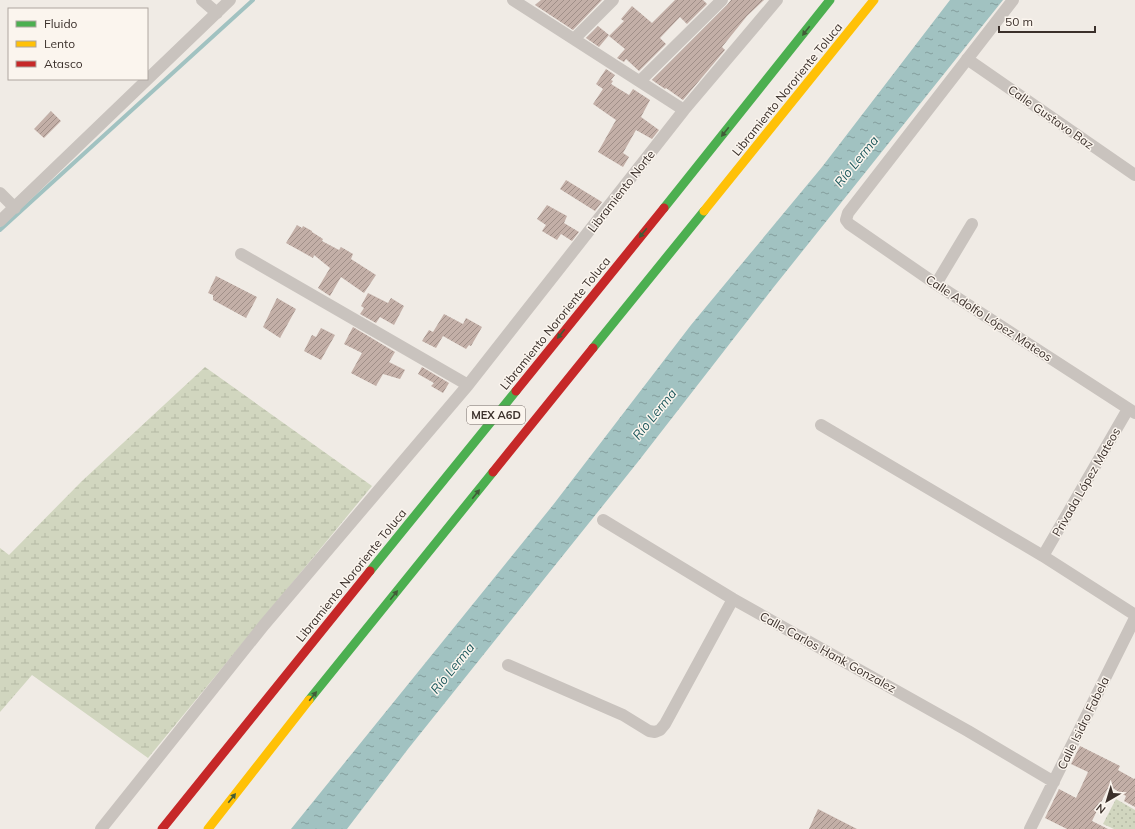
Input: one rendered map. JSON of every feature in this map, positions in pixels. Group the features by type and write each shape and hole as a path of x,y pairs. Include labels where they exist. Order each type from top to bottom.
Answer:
{"highway":[{"name":"Libramiento Nororiente Toluca","path":"162,829 270,693 742,112 830,0"},
{"name":"Libramiento Nororiente Toluca","path":"208,829 296,716 874,0"}],"street":[{"path":"202,0 217,13"},
{"path":"148,80 230,0"},
{"path":"574,39 613,0"},
{"path":"640,81 722,0"},
{"name":"Libramiento Norte","path":"101,829 264,625 468,385 684,110 777,0"},
{"path":"967,59 1013,0"},
{"path":"521,2 574,39 684,110"},
{"name":"Calle Gustavo Baz","path":"967,59 1135,175"},
{"name":"Calle Adolfo López Mateos","path":"967,59 848,213 846,220 849,224 936,284 1132,411"},
{"path":"0,221 148,80"},
{"path":"0,194 15,208"},
{"path":"936,284 972,224"},
{"path":"241,254 468,385"},
{"name":"Privada López Mateos","path":"1043,556 1132,411"},
{"path":"821,425 1043,556 1135,616"},
{"name":"Calle Carlos Hank Gonzalez","path":"603,520 733,599 968,731 1054,782"},
{"path":"508,665 623,715 649,731 655,732 660,730 665,724 733,599"},
{"name":"Calle Isidro Fabela","path":"1030,829 1135,616"}],"green space":[{"path":"205,367 372,486 148,758 32,675 0,712 0,548 9,555 82,481"},
{"path":"1116,799 1135,810 1135,829 1114,829 1103,824"}],"water":[{"name":"Río Lerma","path":"950,0 1003,0 773,288 637,463 408,749 347,829 291,829 553,505 691,325 822,167"}],"building":[{"path":"541,0 602,0 573,30 535,5"},
{"path":"675,0 703,0 707,4 687,24 680,17 660,38 666,44 639,71 626,59 624,62 617,58 625,49 609,36 624,21 621,19 632,6 652,23"},
{"path":"731,0 764,0 747,16 722,47 725,50 683,100 652,80 727,5"},
{"path":"598,26 609,35 599,47 586,38"},
{"path":"606,69 615,75 611,80 613,81 611,84 629,95 633,89 650,100 641,117 659,130 652,139 636,130 623,153 629,157 623,167 598,152 616,120 593,104 603,89 596,84"},
{"path":"51,111 61,121 44,138 34,129"},
{"path":"566,180 602,202 595,211 560,189"},
{"path":"547,205 567,216 564,223 579,232 572,241 561,234 557,240 542,231 546,225 537,219"},
{"path":"297,225 302,228 303,226 312,231 323,239 322,241 339,250 341,247 353,254 351,259 376,275 364,293 341,277 330,296 318,288 330,268 314,255 313,258 286,243"},
{"path":"216,276 257,297 246,318 213,300 213,295 208,293"},
{"path":"368,293 388,303 391,298 404,306 394,325 380,317 376,323 360,314 364,308 361,306"},
{"path":"277,298 296,309 280,338 263,327"},
{"path":"444,314 463,324 466,318 482,327 471,346 469,345 466,349 443,336 436,348 422,341 429,330 433,332"},
{"path":"353,327 395,352 389,362 405,370 400,379 383,374 376,386 351,373 362,353 344,344"},
{"path":"321,328 335,335 321,360 304,351 312,335 316,337"},
{"path":"422,367 449,383 443,393 431,386 434,383 418,374"},
{"path":"1080,746 1120,766 1118,770 1134,779 1135,778 1135,807 1124,801 1126,796 1109,786 1092,821 1108,829 1067,829 1045,818 1059,789 1076,798 1088,772 1071,764"},
{"path":"818,809 857,829 809,829"}],"waterway":[{"path":"0,230 253,0"}],"traffic: fast":[{"path":"664,208 830,0"},
{"path":"593,348 704,211"},
{"path":"370,571 516,391"},
{"path":"309,700 493,472"}],"traffic: slow":[{"path":"704,211 874,0"},
{"path":"208,829 309,700"}],"traffic: jam":[{"path":"516,391 664,208"},
{"path":"493,472 593,348"},
{"path":"162,829 370,571"}]}
